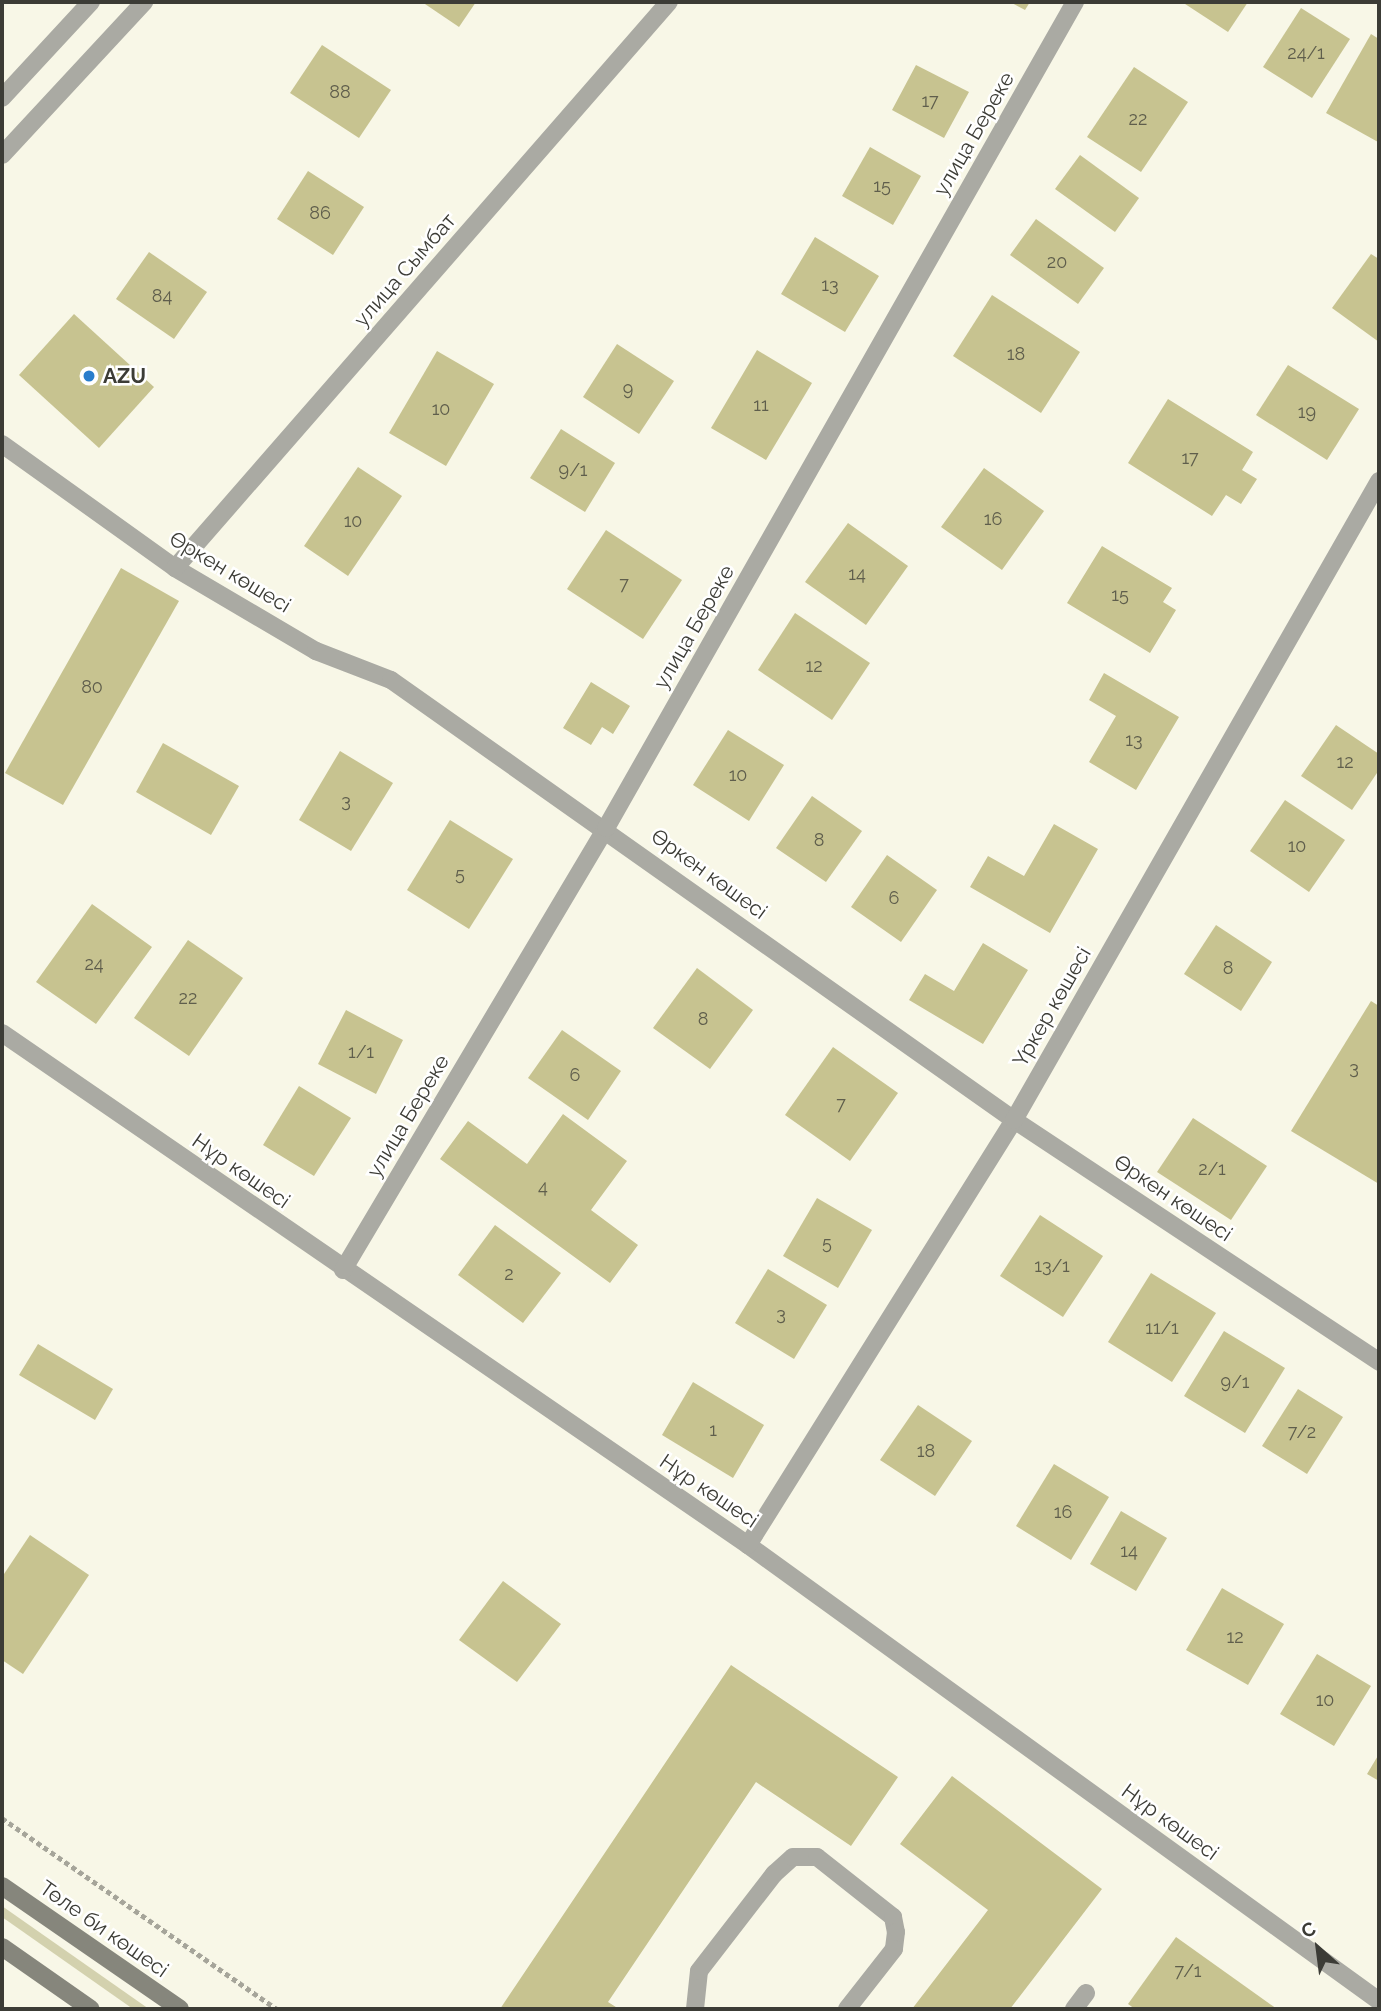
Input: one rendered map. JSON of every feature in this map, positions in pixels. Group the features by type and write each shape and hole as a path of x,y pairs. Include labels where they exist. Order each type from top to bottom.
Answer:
{"main road":[{"name":"Төле би көшесі","path":"2,1886 180,2009"},
{"path":"2,1947 91,2009"}],"street":[{"path":"2,97 91,2"},
{"path":"2,155 144,2"},
{"name":"улица Сымбат","path":"175,568 669,2"},
{"name":"улица Береке","path":"343,1270 606,828 1075,2"},
{"name":"Өркен көшесі","path":"2,444 175,568 316,650 391,680 606,828 1014,1120 1379,1362"},
{"name":"Үркер көшесі","path":"748,1545 1014,1120 1379,481"},
{"name":"Нұр көшесі","path":"2,1033 343,1270 748,1545 1379,2001"},
{"path":"695,2009 699,1972 774,1874 793,1857 817,1857 893,1917 894,1949 847,2009"},
{"path":"1074,2009 1086,1993"}],"path":[{"path":"2,1818 277,2009"}],"shaded area":[{"path":"2,1906 149,2009 133,2009 2,1917"}],"building":[{"path":"422,2 476,2 459,27"},
{"path":"1010,2 1030,2 1025,10"},
{"path":"1182,2 1248,2 1228,32"},
{"path":"1301,8 1350,39 1312,98 1263,67"},
{"path":"1371,34 1379,39 1378,142 1326,113"},
{"path":"322,45 391,90 359,138 290,93"},
{"path":"916,65 969,92 944,138 892,110"},
{"path":"1134,67 1188,102 1141,172 1087,137"},
{"path":"870,147 921,176 893,225 842,196"},
{"path":"1080,155 1139,198 1115,232 1055,189"},
{"path":"308,171 364,207 333,255 277,219"},
{"path":"1036,219 1104,268 1078,304 1010,255"},
{"path":"815,237 879,276 845,332 781,294"},
{"path":"149,252 207,292 174,339 116,299"},
{"path":"1371,254 1379,259 1379,342 1332,308"},
{"path":"992,295 1080,352 1041,413 953,356"},
{"path":"74,314 154,387 99,448 19,375"},
{"path":"617,344 674,381 639,434 583,397"},
{"path":"757,350 812,383 766,460 711,428"},
{"path":"437,351 494,384 446,466 389,433"},
{"path":"1288,365 1359,409 1327,460 1256,415"},
{"path":"1168,399 1253,452 1242,470 1257,479 1241,504 1226,495 1212,516 1128,463"},
{"path":"561,429 615,463 585,512 530,478"},
{"path":"358,467 402,496 348,576 304,546"},
{"path":"984,468 1044,511 1002,570 941,527"},
{"path":"848,523 908,566 866,625 805,582"},
{"path":"606,530 682,580 643,639 567,589"},
{"path":"1102,546 1172,588 1163,602 1176,610 1150,653 1067,603"},
{"path":"121,568 179,601 63,805 5,773"},
{"path":"795,613 870,663 832,720 758,670"},
{"path":"1104,673 1179,717 1136,790 1089,762 1116,716 1089,700"},
{"path":"591,682 630,706 613,734 602,727 591,745 563,728"},
{"path":"1336,725 1379,754 1379,770 1352,810 1301,776"},
{"path":"728,730 784,765 749,821 693,785"},
{"path":"163,743 239,786 211,835 136,792"},
{"path":"340,751 393,783 351,851 299,820"},
{"path":"812,796 862,831 826,882 776,848"},
{"path":"1285,800 1345,840 1309,892 1250,851"},
{"path":"450,820 513,859 469,929 407,890"},
{"path":"1054,824 1098,849 1050,933 970,887 988,856 1024,876"},
{"path":"887,855 937,890 901,942 851,907"},
{"path":"92,904 152,947 96,1024 36,982"},
{"path":"1216,925 1272,962 1241,1011 1184,974"},
{"path":"188,940 243,978 189,1056 134,1018"},
{"path":"983,943 1028,970 983,1044 909,1000 925,974 954,991"},
{"path":"697,968 753,1010 710,1069 653,1028"},
{"path":"1371,1001 1379,1006 1379,1184 1291,1131"},
{"path":"346,1010 403,1040 376,1094 318,1064"},
{"path":"562,1030 621,1071 588,1120 528,1078"},
{"path":"833,1047 898,1093 850,1161 785,1115"},
{"path":"299,1086 351,1118 314,1176 263,1145"},
{"path":"563,1114 627,1161 591,1210 638,1245 610,1283 440,1159 468,1121 527,1164"},
{"path":"1193,1118 1267,1166 1231,1220 1157,1172"},
{"path":"817,1198 872,1230 838,1288 783,1256"},
{"path":"1040,1215 1103,1256 1063,1317 1000,1276"},
{"path":"495,1225 561,1273 523,1323 458,1275"},
{"path":"768,1269 827,1305 794,1359 735,1323"},
{"path":"1151,1273 1216,1313 1172,1382 1108,1342"},
{"path":"1224,1331 1285,1368 1245,1433 1184,1396"},
{"path":"38,1344 113,1389 95,1420 19,1375"},
{"path":"693,1382 764,1425 733,1478 662,1435"},
{"path":"1298,1389 1343,1417 1307,1474 1262,1446"},
{"path":"918,1405 972,1441 935,1496 880,1460"},
{"path":"1054,1464 1109,1497 1071,1560 1016,1526"},
{"path":"1121,1511 1167,1538 1136,1591 1090,1564"},
{"path":"30,1535 89,1575 23,1674 2,1660 2,1577"},
{"path":"503,1581 561,1624 517,1682 459,1640"},
{"path":"1222,1588 1284,1624 1248,1685 1186,1650"},
{"path":"1317,1654 1371,1686 1334,1746 1280,1714"},
{"path":"731,1665 898,1777 851,1846 756,1782 608,2002 619,2009 500,2009"},
{"path":"1379,1754 1379,1781 1367,1774"},
{"path":"952,1776 1102,1889 1010,2009 912,2009 988,1910 900,1844"},
{"path":"1176,1937 1277,2009 1135,2009 1128,2004"}],"place":[{"name":"AZU","path":"89,376"}]}
